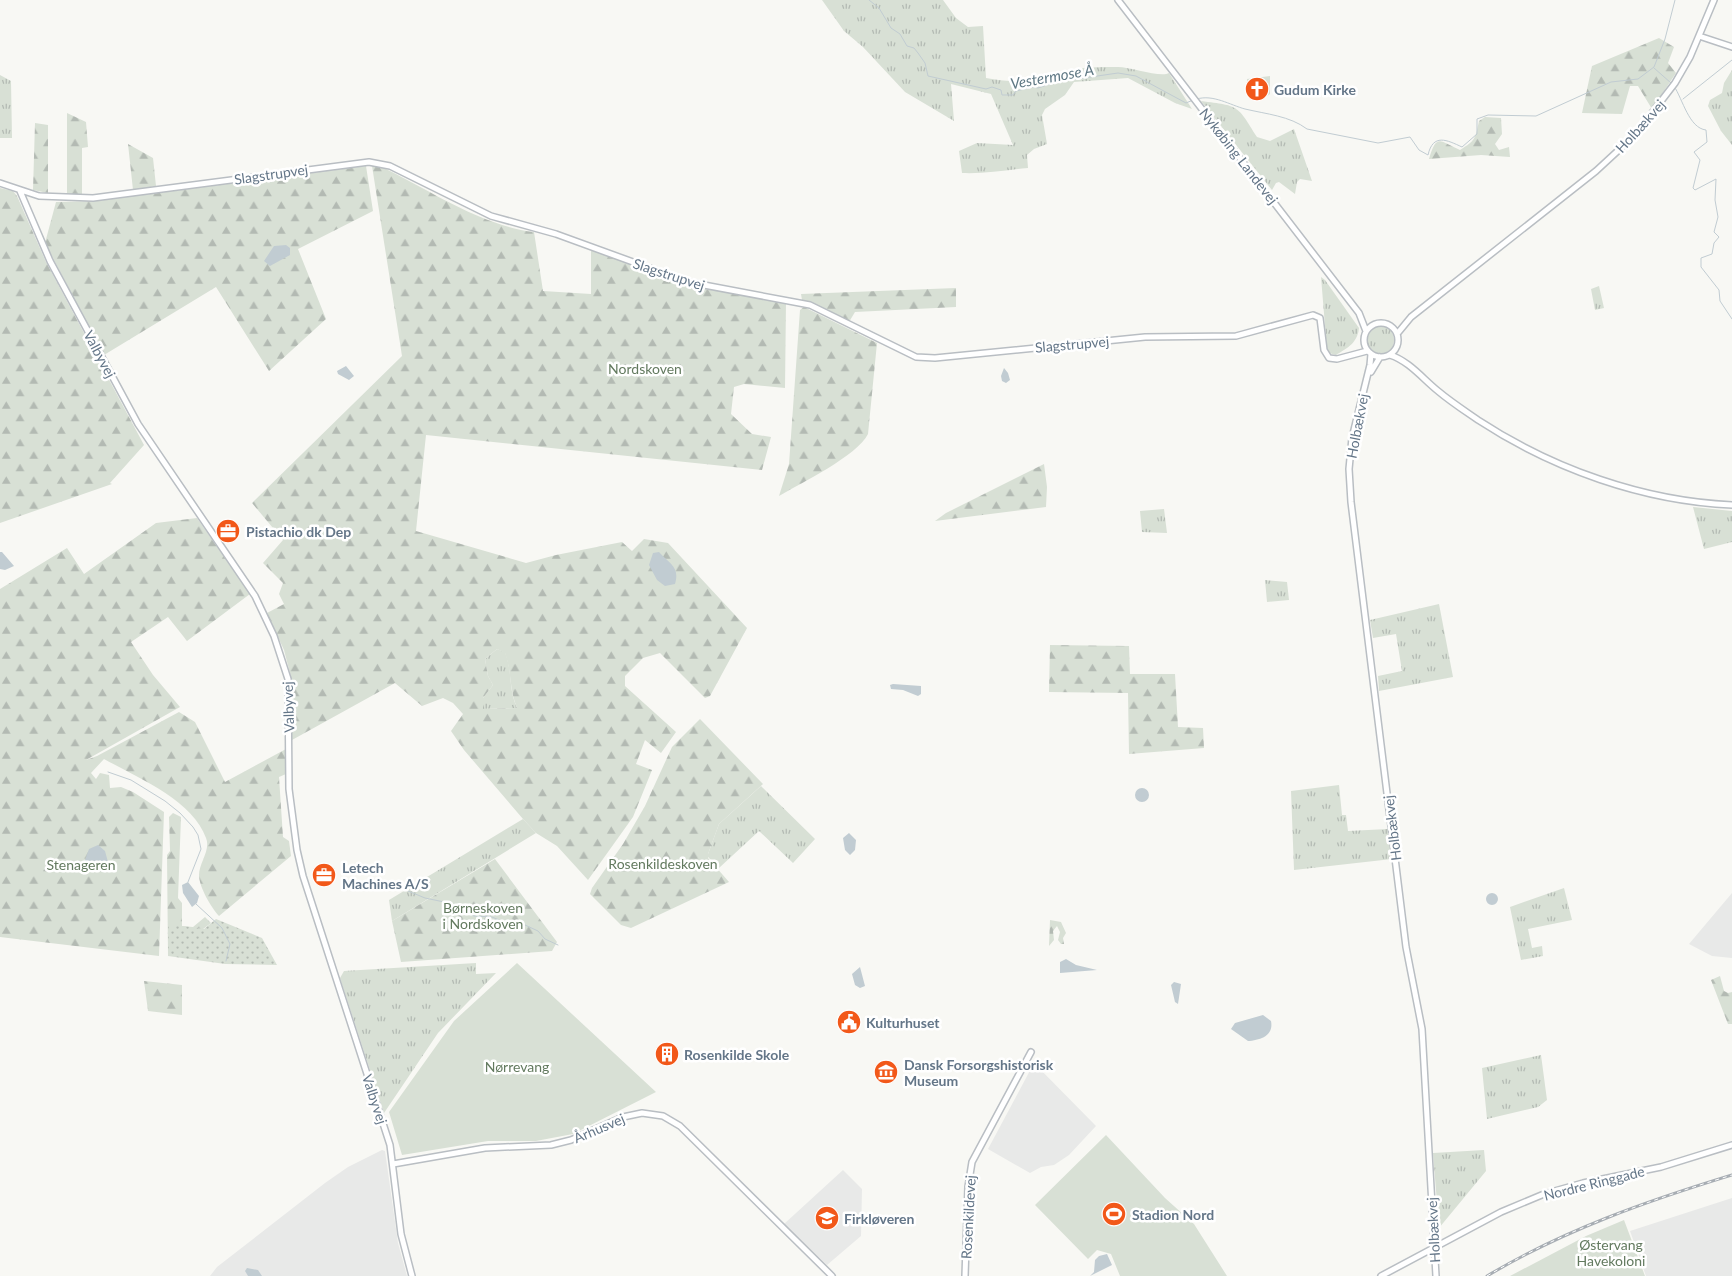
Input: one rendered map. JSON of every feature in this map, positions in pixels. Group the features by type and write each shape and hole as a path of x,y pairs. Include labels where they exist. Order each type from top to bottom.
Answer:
{"street":[{"name":"Nykøbing Landevej","path":"1118,0 1359,312 1374,324"},
{"name":"Holbækvej","path":"1391,326 1411,316 1614,156 1649,120 1672,89 1699,36 1714,0"},
{"path":"1699,36 1732,47"},
{"name":"Slagstrupvej","path":"0,183 20,191 62,198 93,198 368,162 390,166 491,216 556,234 688,282 810,305 916,357 935,358 1145,337 1236,336 1314,315 1320,318 1325,354 1333,360 1339,359"},
{"name":"Valbyvej","path":"20,191 50,261 138,424 255,596 283,657 290,694 289,789 297,850 303,876 386,1130 393,1164 401,1234 412,1276"},
{"name":"Nykøbing Landevej","path":"1359,312 1366,331"},
{"name":"Holbækvej","path":"1397,334 1411,316"},
{"path":"1382,323 1391,326 1397,334 1396,348 1390,355 1380,357 1369,352 1364,343 1366,331 1374,324 1382,323"},
{"path":"1339,359 1364,343"},
{"path":"1396,348 1411,368"},
{"name":"Holbækvej","path":"1369,352 1367,382 1352,438 1349,468 1351,502 1406,947 1421,1022 1436,1276"},
{"path":"1339,359 1369,352"},
{"path":"1390,355 1411,368 1438,392 1478,420 1517,444 1571,469 1624,487 1664,497 1732,505"},
{"name":"Holbækvej","path":"1367,382 1380,357"},
{"name":"Rosenkildevej","path":"965,1276 970,1169 977,1152 1031,1052"},
{"name":"Århusvej","path":"393,1164 485,1148 551,1145 595,1132 632,1114 653,1113 672,1120 680,1126 832,1276"},
{"name":"Nordre Ringgade","path":"1381,1276 1500,1212 1544,1194 1583,1183 1661,1167 1732,1145"}],"shaded area":[{"path":"286,245 290,248 290,255 270,266 264,261 274,246"},
{"path":"346,366 354,376 349,380 338,374 337,371"},
{"path":"1004,368 1010,380 1006,383 1002,381 1001,376"},
{"path":"0,552 14,566 5,570 0,569"},
{"path":"659,552 675,570 675,584 665,586 657,580 649,565 653,553"},
{"path":"890,685 921,686 921,694 918,696 903,690 891,689"},
{"path":"1139,788 1145,788 1149,795 1145,802 1139,802 1135,798 1135,792"},
{"path":"849,833 856,840 855,850 850,855 845,850 843,838"},
{"path":"98,845 105,851 108,862 102,869 95,871 89,867 85,860 89,849"},
{"path":"188,882 199,896 197,903 192,907 183,893 182,885"},
{"path":"1494,893 1497,894 1497,904 1490,905 1487,904 1486,897 1487,894"},
{"path":"1732,893 1732,958 1712,956 1689,944"},
{"path":"1066,959 1076,965 1097,970 1060,973 1060,962"},
{"path":"860,967 865,986 860,988 855,985 852,974"},
{"path":"1174,982 1181,984 1178,1004 1175,1002 1171,985"},
{"path":"1263,1015 1271,1021 1271,1026 1268,1034 1257,1040 1248,1041 1231,1029 1235,1023"},
{"path":"1034,1063 1096,1126 1069,1155 1054,1165 1041,1167 1030,1173 988,1149"},
{"path":"382,1150 385,1151 398,1243 407,1276 210,1276 217,1267 325,1183 348,1167"},
{"name":"Firkløveren","path":"843,1170 862,1189 861,1236 827,1265 784,1224"},
{"path":"1732,1198 1732,1276 1646,1276 1630,1231"},
{"path":"1107,1254 1112,1265 1090,1276 1094,1272 1095,1260 1099,1256"},
{"path":"247,1268 258,1270 262,1276 248,1276 245,1271"}],"green space":[{"path":"822,0 943,0 956,18 968,27 983,26 986,78 1022,81 1076,69 1097,67 1124,67 1159,74 1169,73 1192,109 1175,103 1128,78 1074,82 1065,95 1045,109 1042,115 1047,144 1034,149 1027,155 1028,168 962,173 959,151 977,143 1013,145 991,94 951,84 954,121 905,92 863,47 844,31"},
{"path":"1659,38 1674,47 1668,63 1676,73 1652,109 1638,86 1630,86 1622,114 1582,113 1592,66"},
{"path":"1732,70 1732,145 1721,131 1708,106 1710,100 1722,93 1724,83"},
{"path":"0,75 11,81 12,138 0,138"},
{"path":"1270,76 1270,94 1266,97 1248,97 1247,79"},
{"path":"1201,101 1231,106 1241,113 1257,137 1270,141 1294,129 1312,181 1300,179 1297,182 1295,194 1279,182 1276,183 1272,190"},
{"path":"67,113 86,122 88,147 82,148 82,195 67,195"},
{"path":"1485,117 1501,118 1502,134 1495,144 1499,150 1509,147 1510,157 1481,155 1429,159 1437,142 1444,142 1460,150 1469,144 1475,135 1479,121"},
{"path":"35,123 48,125 48,193 33,190"},
{"path":"128,144 153,158 156,186 133,190"},
{"path":"366,166 373,211 298,249 326,319 269,371 216,287 104,355 45,243 56,202 96,201"},
{"name":"Nordskoven","path":"372,166 380,166 474,214 514,228 534,232 543,291 591,294 591,249 687,286 786,302 785,388 744,384 734,387 731,414 752,434 771,437 762,470 426,435 416,531 526,563 622,542 632,551 644,539 668,543 747,628 710,696 705,698 660,653 643,658 625,676 625,686 676,732 661,753 645,740 636,764 652,770 633,817 588,880 557,846 536,833 464,750 451,731 463,714 453,703 443,698 422,706 395,683 292,740 291,677 284,650 267,613 284,604 279,594 283,583 263,563 283,540 252,503 402,356","holes":["497,649 505,653 517,708 483,709 483,698 493,685 488,676 485,659"]},
{"path":"0,188 13,191 17,196 46,262 144,445 110,483 112,484 0,523"},
{"path":"1321,277 1359,328 1354,341 1336,355 1329,353 1327,350"},
{"path":"1599,286 1604,308 1595,310 1591,289"},
{"path":"956,288 956,307 855,312 849,322 802,300 801,294"},
{"path":"804,307 877,343 868,434 853,451 841,460 779,496 789,464 800,310"},
{"path":"1380,326 1390,330 1394,340 1390,350 1380,354 1370,350 1366,340 1370,330"},
{"path":"1044,464 1047,487 1046,507 935,521 946,513"},
{"path":"1693,507 1732,511 1732,542 1704,549"},
{"path":"1164,509 1167,533 1142,532 1140,511"},
{"name":"Stenageren","path":"197,518 250,594 187,641 168,617 131,642 153,675 180,707 86,760 179,712 195,722 225,782 286,749 286,774 279,777 283,837 289,841 291,856 219,916 206,897 201,885 199,875 207,843 199,824 189,812 162,791 104,759 91,773 96,779 100,773 109,775 110,788 121,787 133,792 164,812 159,956 0,937 0,589 67,548 84,574 156,523"},
{"path":"1265,580 1287,582 1289,600 1267,602"},
{"path":"1439,604 1453,677 1379,691 1378,676 1402,671 1396,634 1373,638 1370,620"},
{"path":"1050,645 1129,646 1130,674 1175,674 1178,727 1203,728 1204,748 1129,754 1128,693 1049,692"},
{"path":"497,649 505,652 512,693 517,708 483,709 483,698 493,685 488,676 485,659"},
{"name":"Rosenkildeskoven","path":"700,719 763,784 719,824 708,854 708,858 729,882 631,928 621,925 590,894 592,888 623,844 645,806 672,747"},
{"path":"1339,785 1342,815 1346,815 1348,831 1388,829 1392,859 1294,870 1291,791"},
{"path":"761,786 815,839 793,863 759,831 719,868 708,857 708,854 719,824"},
{"path":"173,813 181,817 178,898 182,903 182,926 193,927 205,917 211,923 168,956 167,855 170,851 169,817"},
{"path":"523,819 536,833 392,921 389,900"},
{"name":"Børneskoven i Nordskoven","path":"495,859 557,942 552,951 401,962 392,921"},
{"path":"1564,888 1572,920 1528,929 1532,948 1542,946 1543,956 1521,960 1510,907"},
{"path":"216,919 262,938 277,965 225,964 168,956 168,924 204,929"},
{"path":"1050,920 1061,922 1066,933 1063,938 1064,944 1061,944 1058,940 1060,932 1057,926 1053,931 1054,940 1049,946"},
{"path":"476,963 476,974 496,973 438,1033 384,1113 340,978 344,971"},
{"name":"Nørrevang","path":"517,963 656,1092 573,1134 536,1141 488,1141 402,1155 389,1112 454,1021"},
{"path":"1720,976 1724,991 1732,992 1732,1024 1728,1024 1711,980"},
{"path":"144,981 182,985 182,1015 148,1011"},
{"path":"1541,1055 1547,1100 1538,1107 1487,1119 1482,1068"},
{"name":"Stadion Nord","path":"1106,1135 1165,1198 1194,1224 1227,1276 1120,1276 1111,1254 1097,1250 1088,1259 1035,1205"},
{"path":"1484,1150 1486,1171 1439,1228 1433,1153"},
{"name":"Østervang Havekoloni","path":"1624,1220 1645,1276 1510,1276 1586,1236"}],"waterway":[{"name":"Vestermose Å","path":"869,0 879,8 891,28 900,34 907,46 914,48 918,53 925,63 928,76 986,89 992,87 1001,90 1002,95 1013,95 1016,91 1033,87 1038,88 1056,82 1118,73 1136,76 1186,103 1193,100"},
{"name":"Vestermose Å","path":"1197,99 1215,99 1245,109 1285,118 1307,129 1378,143 1410,137 1419,150 1428,155 1433,143 1441,140 1462,147 1477,134 1477,119 1488,115 1536,116 1611,82 1638,79 1654,67 1665,39 1675,0"},
{"path":"1683,99 1732,60"},
{"path":"1654,68 1671,83"},
{"path":"1674,86 1691,119 1700,128 1706,130 1707,142 1694,152 1700,160 1693,188 1695,190 1716,179 1715,200 1718,217 1714,232 1719,237 1714,243 1712,254 1701,258 1701,267 1719,290 1720,301 1732,319"},
{"path":"108,772 131,780 165,801 193,827 198,835 201,849 188,882"},
{"path":"408,891 425,898 449,903 474,916 492,917 499,920"},
{"path":"196,904 222,928 230,944 226,961"},
{"path":"512,925 525,925 538,931 545,939 558,945"}],"railway":[{"path":"1487,1276 1546,1244 1606,1218 1732,1175"}],"place":[{"name":"Gudum Kirke","path":"1257,89"},
{"name":"Pistachio dk Dep","path":"228,531"},
{"name":"Letech Machines A/S","path":"324,875"},
{"name":"Kulturhuset","path":"849,1022"},
{"name":"Rosenkilde Skole","path":"667,1054"},
{"name":"Dansk Forsorgshistorisk Museum","path":"886,1072"},
{"name":"Stadion Nord","path":"1114,1214"},
{"name":"Firkløveren","path":"827,1218"}]}
